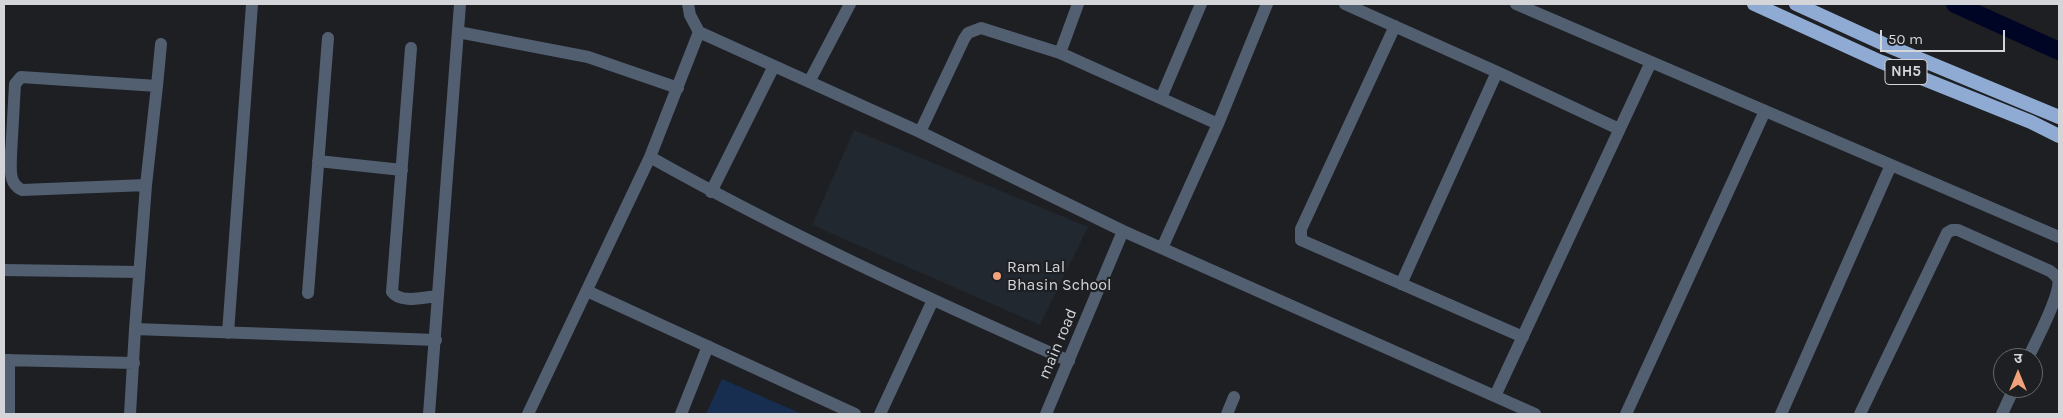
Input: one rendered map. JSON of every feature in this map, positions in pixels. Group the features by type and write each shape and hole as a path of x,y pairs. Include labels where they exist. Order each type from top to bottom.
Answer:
{"highway":[{"name":"NH5","path":"1754,4 1879,61 2059,136"},
{"name":"NH5","path":"1796,4 1886,45 2059,116"}],"street":[{"path":"228,333 252,4"},
{"path":"429,414 460,4"},
{"path":"688,4 690,16 700,32 920,132 1123,231 1535,414"},
{"path":"809,82 850,4"},
{"path":"1060,53 1078,4"},
{"path":"1161,98 1201,4"},
{"path":"1162,248 1218,124 1267,4"},
{"path":"1345,4 1619,129"},
{"path":"1516,4 2059,237"},
{"path":"1394,26 1300,235 1301,240 1523,337"},
{"path":"920,132 968,34 975,30 987,29 1060,53 1218,124"},
{"path":"458,32 588,57 678,88"},
{"path":"528,414 650,157 700,32"},
{"path":"308,293 328,38"},
{"path":"130,414 146,185 161,44"},
{"path":"411,48 392,292 396,297 402,299 438,296"},
{"path":"1495,396 1651,62"},
{"path":"711,192 774,66"},
{"path":"1401,284 1497,72"},
{"path":"146,185 22,190 15,186 12,181 7,155 15,84 19,78 157,86"},
{"path":"1626,414 1765,111"},
{"path":"650,157 711,192 933,300 1069,361"},
{"path":"318,162 402,170"},
{"path":"1781,414 1891,165"},
{"path":"1860,414 1947,232 1952,230 1958,230 2050,271 2058,278 2058,286 2052,307 2033,348"},
{"name":"main road","path":"1046,414 1123,231"},
{"path":"4,270 139,272"},
{"path":"587,291 856,414"},
{"path":"880,414 933,300"},
{"path":"135,329 436,340"},
{"path":"681,414 708,346"},
{"path":"9,414 7,360 134,363"},
{"path":"1228,414 1234,397"},
{"path":"2002,414 2009,398"}],"shaded area":[{"name":"Ram Lal Bhasin School","path":"854,130 1088,227 1040,325 812,225"},
{"path":"722,379 802,414 706,414"}],"waterway":[{"path":"1955,4 2059,51"}],"place":[{"name":"Ram Lal Bhasin School","path":"997,276"}]}
